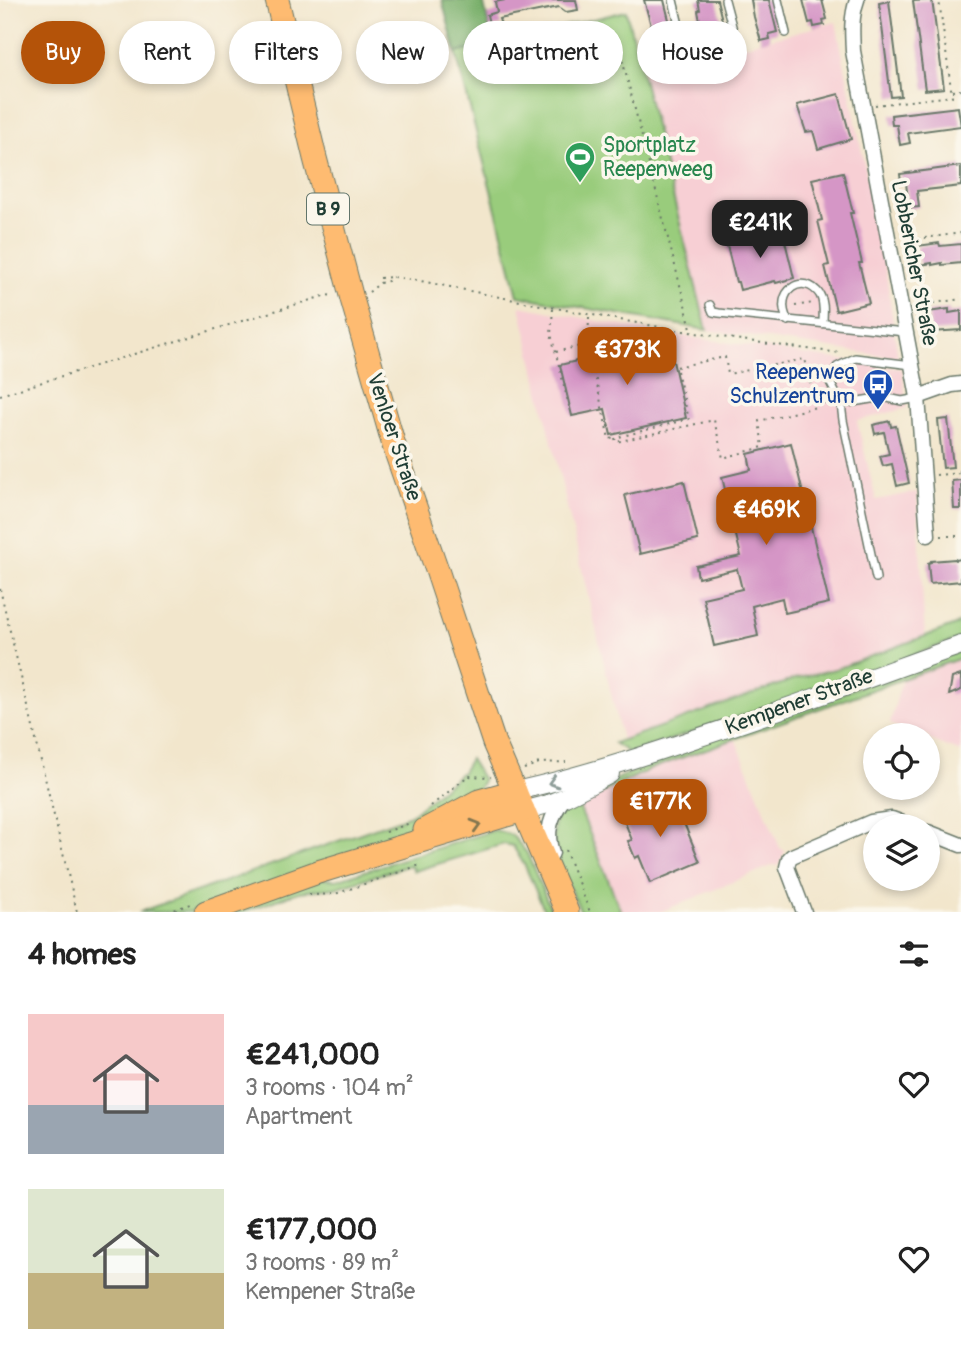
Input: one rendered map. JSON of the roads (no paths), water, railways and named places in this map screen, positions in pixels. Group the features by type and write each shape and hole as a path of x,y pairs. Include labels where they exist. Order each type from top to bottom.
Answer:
{"main road":[{"name":"Venloer Straße","path":"277,0 348,286 396,449 494,743 567,912"},
{"path":"479,801 488,782 488,754 494,743"},
{"name":"Kempener Straße","path":"387,852 479,801 519,800"},
{"name":"Kempener Straße","path":"206,912 318,872 387,852 519,800"}],"street":[{"name":"Lobbericher Straße","path":"857,0 851,27 853,51 918,397 928,536"},
{"path":"918,397 961,384"},
{"name":"Kempener Straße","path":"519,800 541,785 637,758 761,717 961,645"},
{"name":"Kempener Straße","path":"519,800 542,807 637,758"},
{"name":"Venloer Straße","path":"546,863 552,853 548,837 550,822 564,798"},
{"path":"804,912 787,867 789,859 863,825"},
{"path":"940,837 961,845"}],"lane":[{"path":"673,0 678,21"},
{"path":"725,0 731,21"},
{"path":"778,0 786,33"},
{"path":"788,321 783,308 786,292 794,286 805,285 821,296 823,323"},
{"path":"710,305 713,312 905,332"},
{"path":"876,578 841,404 829,380 837,367 855,358 913,365"},
{"path":"841,404 883,397 902,401 918,397"}],"place":[{"name":"Sportplatz Reepenweeg","path":"580,184"},
{"name":"Reepenweg Schulzentrum","path":"878,411"}]}
